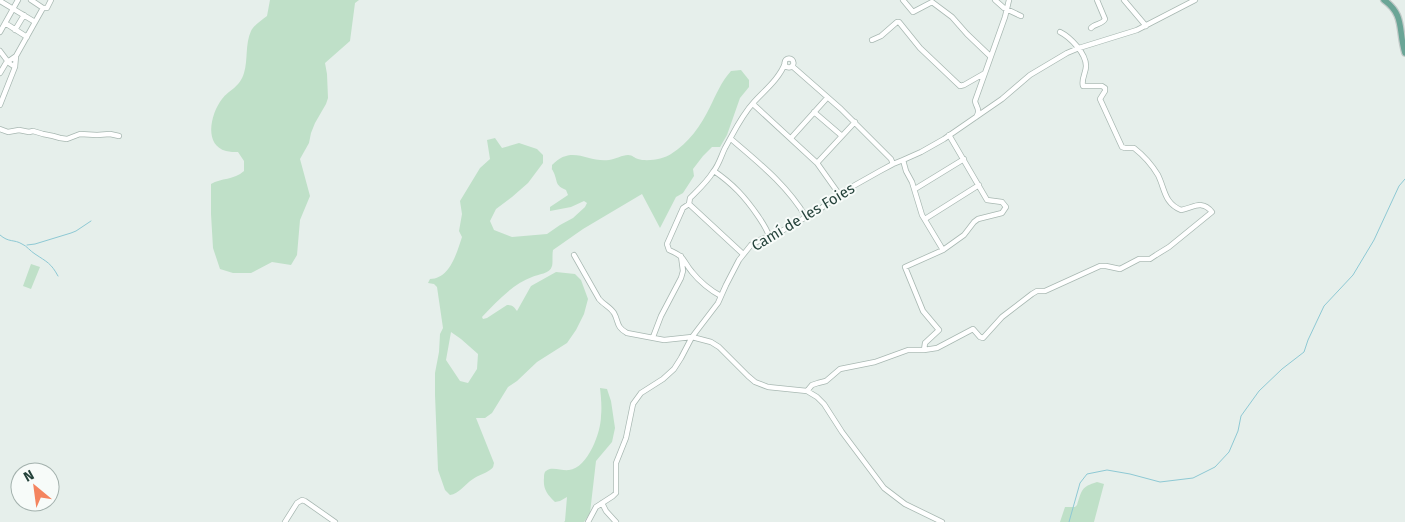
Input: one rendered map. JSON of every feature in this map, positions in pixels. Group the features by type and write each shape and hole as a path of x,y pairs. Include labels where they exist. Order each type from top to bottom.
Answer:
{"main road":[{"path":"1384,0 1392,5 1398,13 1405,53"}],"street":[{"path":"0,32 18,0"},
{"path":"31,0 43,8"},
{"path":"0,105 15,65 16,56 43,8 47,7 51,0"},
{"path":"903,0 913,12 932,2 952,17 990,56"},
{"path":"995,0 1021,16"},
{"path":"976,118 979,110 975,101 1007,9 1008,0"},
{"path":"1091,28 1105,19 1097,0"},
{"path":"1124,0 1146,26"},
{"name":"Camí de les Foies","path":"588,522 595,509 613,496 616,491 616,464 626,438 633,404 641,393 671,372 692,337 717,305 743,254 755,242 783,231 839,194 949,135 1002,99 1030,75 1079,48 1129,34 1195,0"},
{"path":"1,2 35,22"},
{"path":"15,30 24,15"},
{"path":"872,40 881,36 899,22 920,48 959,85 964,85 985,73"},
{"path":"5,23 27,37"},
{"path":"808,391 818,382 826,381 840,369 875,362 908,350 937,348 973,329 980,338 983,338 1002,317 1037,291 1045,291 1100,266 1120,269 1139,259 1150,259 1169,248 1212,212 1204,205 1195,205 1181,210 1172,205 1164,192 1159,177 1152,167 1134,148 1122,147 1100,99 1105,88 1102,86 1083,86 1082,82 1086,66 1079,48 1069,37 1060,32"},
{"path":"0,50 8,61 15,65"},
{"path":"0,73 8,61 16,56"},
{"path":"689,204 690,198 714,171 734,130 753,104 779,75 791,67 793,62 791,60 787,59 779,75"},
{"path":"785,63 786,67 791,67 855,122 891,159 893,164"},
{"path":"791,138 828,98"},
{"path":"753,104 817,163 839,194"},
{"path":"814,112 842,136"},
{"path":"817,163 855,122"},
{"path":"0,129 8,132 19,130 33,131 67,139 80,134 110,134 119,136"},
{"path":"924,350 923,345 938,330 923,311 905,267 943,250 964,235 978,219 998,215 1005,210 1005,204 1002,202 987,200 949,135"},
{"path":"731,139 784,186 806,217"},
{"path":"915,189 964,159"},
{"path":"904,160 906,171 915,189 925,219 943,250"},
{"path":"714,171 742,194 763,223 769,236"},
{"path":"925,219 978,185"},
{"path":"689,204 743,254"},
{"path":"689,204 682,208 667,244 669,250 681,256 693,273 721,296"},
{"path":"574,255 599,299 614,314 620,328 627,332 666,340 692,337 711,342 719,347 748,376 762,385 808,391 824,404 884,488 905,504 942,522"},
{"path":"653,337 661,316 681,278 683,271 681,256"},
{"path":"285,522 297,503 302,500 335,522"},
{"path":"602,503 606,511 616,522"}],"green space":[{"path":"270,0 359,0 355,3 350,41 325,63 328,98 315,123 309,143 300,159 310,196 300,220 297,255 291,265 272,262 251,273 233,273 220,269 213,248 211,184 240,174 244,171 244,161 238,152 226,151 219,148 214,142 211,128 212,120 222,99 242,78 249,36 254,27 267,16"},
{"path":"741,70 749,80 749,87 740,98 727,135 720,147 712,147 693,169 694,176 683,193 676,197 660,228 642,194 583,229 553,250 552,265 549,271 518,284 482,317 483,319 487,318 507,305 513,306 517,311 531,286 556,272 575,274 581,280 588,299 584,314 567,343 537,362 508,387 492,413 485,418 476,418 494,463 493,467 477,476 456,493 450,495 445,490 438,470 435,373 440,334 443,328 437,287 434,284 428,283 430,279 443,275 455,257 462,237 459,231 462,214 460,201 480,168 490,159 487,140 495,138 502,148 519,143 537,149 543,155 543,163 528,183 496,209 490,221 494,230 512,237 547,234 573,218 587,203 584,201 571,207 550,211 550,207 568,195 566,190 557,183 552,165 559,159 573,155 601,160 628,155 646,160 655,160 668,156 683,145 694,133 731,71","holes":["451,332 478,354 477,369 468,383 460,381 446,360"]},
{"path":"31,264 40,267 31,289 23,286"},
{"path":"600,388 607,389 611,401 615,428 612,442 596,461 590,513 584,522 564,522 567,497 555,502 552,499 545,488 544,473 551,469 569,470 576,468 587,456 599,431"},
{"path":"1097,482 1104,484 1094,522 1060,522 1065,507 1075,507 1083,490"}],"waterway":[{"path":"1069,522 1080,483 1087,474 1107,470 1160,482 1193,478 1215,467 1229,452 1238,431 1241,416 1259,391 1282,369 1304,352 1324,306 1353,275 1374,240 1399,186 1405,179"},
{"path":"27,245 71,233 91,221"},
{"path":"0,235 25,246 48,263 58,276"}]}
